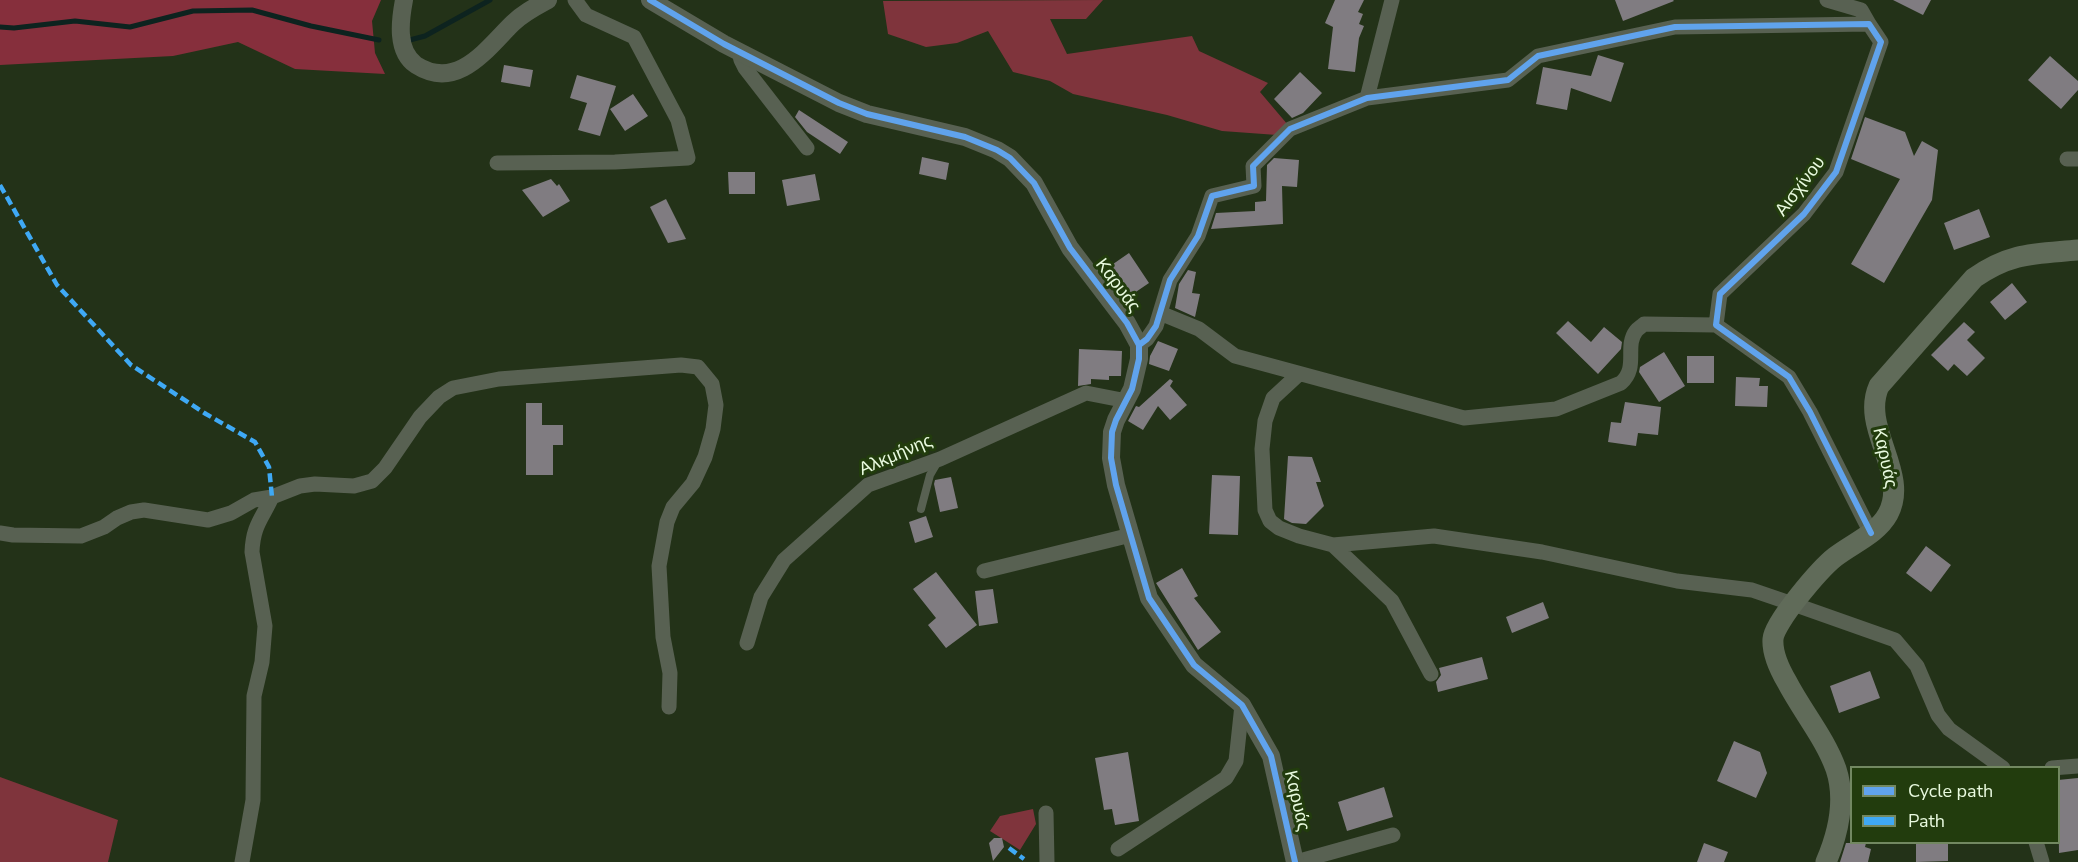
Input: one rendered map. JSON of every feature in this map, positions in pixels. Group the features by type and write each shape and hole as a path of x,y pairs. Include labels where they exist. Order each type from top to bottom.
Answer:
{"main road":[{"name":"Καρυάς","path":"1827,862 1846,803 1837,771 1785,678 1773,648 1776,630 1793,604 1834,558 1871,533 1887,514 1892,500 1890,469 1874,410 1874,396 1879,386 1974,278 1991,266 2023,255 2078,250"}],"street":[{"path":"404,0 401,33 405,52 418,66 441,72 464,67 477,60 517,20 548,0"},
{"path":"497,163 615,162 688,158 678,120 633,37 586,15 575,0"},
{"name":"Καρυάς","path":"650,0 739,52 854,109 881,118 965,137 987,145 1010,158 1040,191 1070,248 1127,323 1139,345 1139,359 1127,401 1112,432 1111,458 1149,598 1194,665 1242,705 1271,756 1296,862"},
{"path":"1367,98 1392,0"},
{"path":"1139,345 1154,329 1174,272 1198,236 1212,196 1254,186 1253,166 1290,129 1367,98 1508,80 1538,56 1675,27 1869,24 1861,10 1827,0"},
{"name":"Αισχίνου","path":"1716,325 1720,294 1804,214 1836,172 1881,42 1869,24"},
{"path":"739,52 745,68 807,148"},
{"path":"1160,313 1199,329 1235,356 1464,417 1556,409 1621,383 1628,377 1635,331 1644,324 1716,325 1789,377 1871,533"},
{"path":"0,533 81,536 104,527 131,512 144,510 208,520 231,513 254,500 272,497 300,486 315,484 354,486 372,481 385,468 420,417 439,397 453,388 476,382 681,365 698,367 712,384 716,405 713,429 705,456 693,483 674,507 667,522 659,566 663,637 670,673 669,706"},
{"path":"1299,374 1273,398 1265,421 1262,449 1265,510 1270,521 1279,528 1333,545 1434,536 1542,552 1677,581 1752,590 1895,640 1917,666 1938,715 1949,729 2000,766"},
{"name":"Αλκμήνης","path":"747,643 761,597 784,560 868,485 940,459 1086,393 1127,401"},
{"path":"242,862 253,800 254,696 262,662 265,626 253,563 252,540 256,524 272,497"},
{"path":"984,571 1131,535"},
{"path":"1333,545 1392,601 1431,674"},
{"path":"1118,849 1226,778 1236,761 1242,705"},
{"path":"2060,767 2078,766"},
{"path":"1046,813 1047,862"},
{"path":"1296,862 1393,835"},
{"path":"2036,844 2042,862"}],"lane":[{"path":"921,509 930,475 940,459"}],"shaded area":[{"path":"0,0 381,0 372,21 375,53 385,74 295,69 238,42 173,56 0,65"},
{"path":"1103,0 1086,19 1050,19 1067,54 1192,36 1199,51 1268,83 1260,92 1288,125 1277,135 1222,131 1167,115 1073,94 1050,81 1013,72 988,31 957,43 926,47 888,34 883,1"},
{"path":"0,777 118,820 108,862 0,862"},
{"path":"1033,809 1036,824 1020,850 990,831 1000,816"}],"building":[{"path":"1335,0 1364,0 1358,12 1363,14 1359,24 1364,26 1359,38 1355,72 1328,69 1333,27 1325,23"},
{"path":"1615,0 1673,0 1674,1 1623,21"},
{"path":"1893,0 1931,0 1923,15"},
{"path":"1598,55 1624,63 1611,102 1571,88 1567,110 1536,104 1543,67 1591,76"},
{"path":"2050,56 2078,81 2078,90 2061,109 2028,80"},
{"path":"504,65 533,70 530,87 501,82"},
{"path":"1300,72 1322,93 1303,113 1292,118 1274,99"},
{"path":"577,75 616,86 600,136 578,130 587,103 570,98"},
{"path":"633,94 648,116 625,131 610,109"},
{"path":"799,110 848,142 840,154 807,132 795,117"},
{"path":"1865,117 1905,132 1914,156 1922,141 1938,150 1932,200 1884,283 1851,264 1900,179 1851,159"},
{"path":"922,157 949,163 946,180 919,174"},
{"path":"1274,158 1299,160 1297,187 1282,186 1283,224 1211,229 1216,213 1255,211 1255,202 1266,201 1267,165"},
{"path":"728,172 755,172 755,194 729,194"},
{"path":"815,174 820,200 787,206 782,180"},
{"path":"551,179 557,186 559,184 570,201 543,217 522,190"},
{"path":"666,199 686,239 668,243 650,207"},
{"path":"1979,209 1990,237 1954,250 1944,223"},
{"path":"1129,253 1149,283 1124,300 1103,271"},
{"path":"1188,270 1196,272 1192,293 1200,294 1195,317 1175,308 1179,284"},
{"path":"2012,283 2027,302 2005,320 1990,302"},
{"path":"1568,321 1591,342 1604,327 1622,342 1621,349 1598,374 1556,333"},
{"path":"1964,322 1975,332 1967,340 1985,358 1967,376 1954,364 1948,371 1931,355"},
{"path":"1158,341 1178,349 1169,371 1149,364 1150,356"},
{"path":"1079,349 1122,351 1121,376 1109,376 1109,380 1091,379 1091,384 1078,386"},
{"path":"1664,352 1685,386 1659,402 1639,372 1640,367"},
{"path":"1687,356 1714,356 1714,383 1687,383"},
{"path":"1736,377 1760,378 1759,386 1768,386 1767,407 1735,406"},
{"path":"1170,379 1173,381 1170,386 1187,405 1170,420 1158,406 1143,430 1128,421 1136,406 1139,407"},
{"path":"1625,402 1661,407 1658,435 1638,433 1636,446 1608,442 1611,422 1621,423"},
{"path":"526,403 542,403 542,425 563,425 563,445 553,445 553,475 526,475"},
{"path":"1288,456 1312,457 1321,482 1316,482 1324,506 1306,524 1292,523 1284,519"},
{"path":"1212,475 1240,476 1238,535 1209,534"},
{"path":"951,477 958,508 940,512 935,480"},
{"path":"926,516 933,537 915,543 909,522"},
{"path":"1926,546 1951,565 1931,592 1906,573"},
{"path":"1182,568 1198,596 1194,598 1221,632 1198,650 1156,583"},
{"path":"936,572 977,625 946,648 928,625 936,618 913,589"},
{"path":"993,589 998,623 979,626 975,591"},
{"path":"1543,602 1549,618 1512,633 1506,617"},
{"path":"1482,657 1488,679 1438,692 1436,682 1441,675 1439,668"},
{"path":"1870,671 1880,698 1839,713 1830,686"},
{"path":"1734,741 1760,752 1767,773 1756,798 1717,781"},
{"path":"1128,752 1139,821 1115,825 1112,809 1104,810 1095,758"},
{"path":"2078,778 2078,850 2059,853 2060,844 2060,780"},
{"path":"1384,787 1393,817 1347,831 1338,802"},
{"path":"994,838 1002,838 1004,847 993,861 989,843"},
{"path":"1704,843 1728,852 1724,862 1697,862"},
{"path":"1846,843 1866,844 1865,847 1871,849 1868,862 1840,862"},
{"path":"1916,844 1948,844 1948,861 1916,862"}],"waterway":[{"path":"406,41 425,36 490,0"},
{"path":"0,27 14,28 75,21 130,27 193,11 252,10 311,26 379,40"}],"marked path":[{"path":"0,185 57,285 131,365 206,414 255,442 269,467 272,497"},
{"path":"1009,848 1024,859"}],"cycle path":[{"path":"650,0 724,44 839,103 867,114 965,137 997,150 1010,158 1034,183 1070,248 1127,323 1139,345 1139,359 1132,389 1112,432 1111,458 1116,485 1149,598 1194,665 1242,705 1271,756 1295,862"},
{"path":"1139,345 1147,339 1156,326 1170,280 1198,236 1212,196 1254,186 1253,166 1290,129 1367,98 1508,80 1538,56 1675,27 1869,24 1881,42 1836,172 1804,214 1720,294 1716,325 1789,377 1810,412 1871,533"}]}
